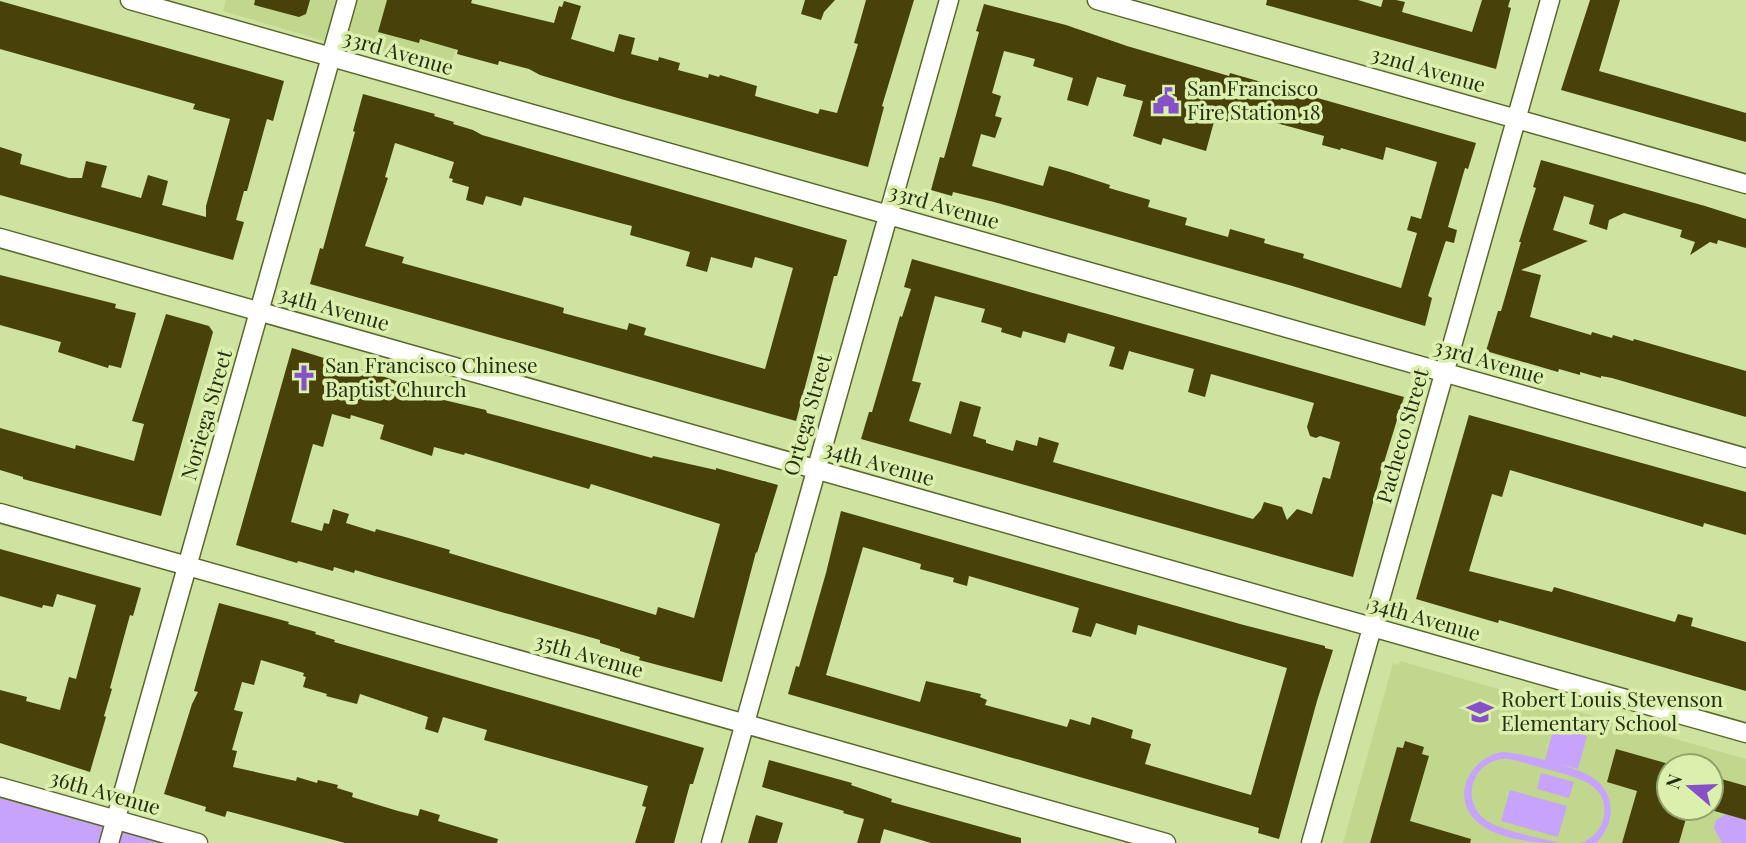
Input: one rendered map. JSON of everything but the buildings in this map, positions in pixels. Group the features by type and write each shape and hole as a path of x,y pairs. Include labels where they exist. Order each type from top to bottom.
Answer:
{"street":[{"name":"33rd Avenue","path":"130,0 1746,458"},
{"name":"Noriega Street","path":"109,843 348,0"},
{"name":"Ortega Street","path":"711,843 950,0"},
{"name":"32nd Avenue","path":"1097,0 1746,184"},
{"name":"Pacheco Street","path":"1311,843 1550,0"},
{"name":"34th Avenue","path":"0,238 1746,733"},
{"name":"35th Avenue","path":"0,513 1166,843"},
{"name":"36th Avenue","path":"0,787 198,843"}],"shaded area":[{"path":"226,0 471,0 447,77 223,11"},
{"name":"Robert Louis Stevenson Elementary School","path":"1400,661 1721,752 1655,752 1655,822 1725,822 1725,753 1746,759 1746,843 1343,843 1393,663 1399,665"},
{"path":"1554,727 1587,736 1578,769 1545,760"},
{"path":"1501,752 1550,762 1589,775 1596,780 1607,795 1611,812 1607,828 1596,843 1581,843 1596,832 1603,821 1604,805 1595,789 1579,779 1514,760 1491,762 1482,769 1472,787 1475,808 1483,818 1498,827 1559,843 1511,838 1484,827 1473,818 1464,796 1470,774 1478,764"},
{"path":"1541,773 1574,782 1569,798 1537,789"},
{"path":"0,787 197,843 0,843"},
{"path":"1510,790 1567,806 1558,837 1501,821"},
{"path":"1725,815 1746,820 1746,843 1722,843 1714,828 1716,822 1725,822"}],"place":[{"name":"San Francisco Fire Station 18","path":"1166,101"},
{"name":"San Francisco Chinese Baptist Church","path":"304,378"},
{"name":"Robert Louis Stevenson Elementary School","path":"1480,712"}]}
